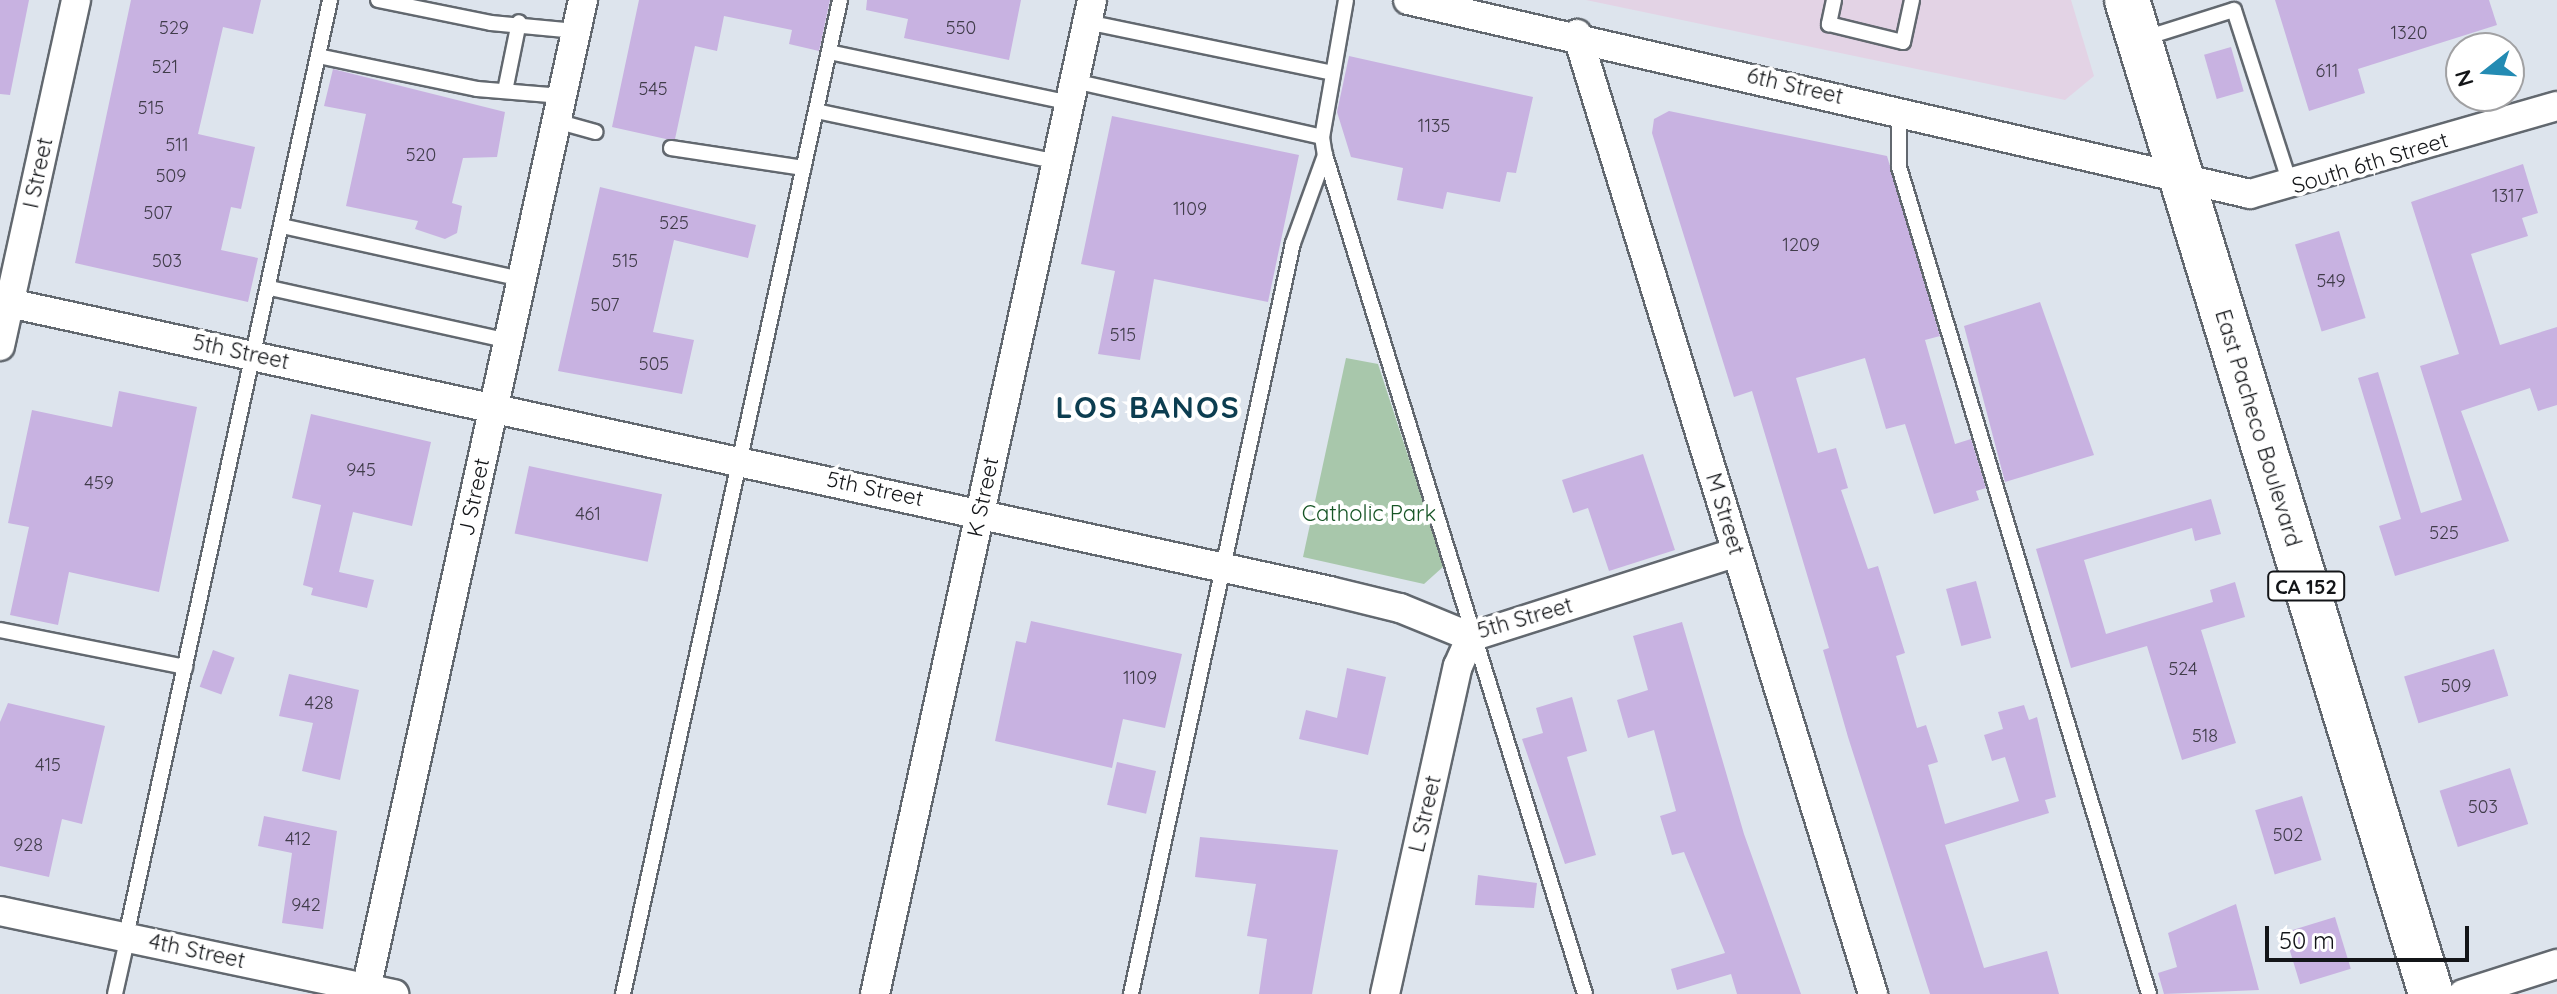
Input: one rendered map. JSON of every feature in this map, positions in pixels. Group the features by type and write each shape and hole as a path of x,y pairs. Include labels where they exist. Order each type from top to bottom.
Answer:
{"highway":[{"name":"East Pacheco Boulevard","path":"2133,20 2431,994"}],"street":[{"name":"I Street","path":"0,346 5,302 76,0"},
{"name":"J Street","path":"365,991 583,0"},
{"name":"6th Street","path":"1408,0 1577,34 2182,178"},
{"name":"K Street","path":"875,994 1089,11"},
{"name":"M Street","path":"1577,34 1873,994"},
{"name":"South 6th Street","path":"2182,178 2250,194 2291,187 2557,106"},
{"name":"5th Street","path":"5,302 1224,567 1400,608 1471,637 1737,552"},
{"name":"L Street","path":"1385,994 1458,666 1471,637"},
{"name":"4th Street","path":"0,911 127,936 365,991 394,994"},
{"path":"2463,994 2557,964"}],"lane":[{"path":"115,994 256,355 330,0"},
{"path":"378,0 491,23 519,22 576,31"},
{"path":"623,994 840,0"},
{"path":"1346,0 1322,137 1325,155 1471,637 1585,994"},
{"path":"1834,0 1829,24 1903,42 1912,0"},
{"path":"2133,20 2234,10 2291,187"},
{"path":"1089,11 1333,73"},
{"path":"506,86 519,22"},
{"path":"829,52 1322,137"},
{"path":"318,56 477,89 506,86 559,109 596,132"},
{"path":"816,111 1057,162"},
{"path":"1899,111 1899,167 2149,994"},
{"path":"671,148 804,168"},
{"path":"1131,994 1293,243 1325,155"},
{"path":"282,226 522,279"},
{"path":"270,288 509,341"},
{"path":"0,630 185,667"}],"shaded area":[{"path":"1586,0 2071,0 2094,76 2065,100"}],"green space":[{"name":"Catholic Park","path":"1346,358 1378,364 1444,566 1424,584 1303,557"}],"building":[{"path":"0,0 29,0 10,95 0,94"},
{"path":"131,0 261,0 253,34 223,27 198,134 255,147 241,209 231,207 221,250 258,258 248,302 75,263"},
{"path":"639,0 830,0 819,51 789,44 792,30 724,16 717,51 695,46 675,139 666,139 612,127"},
{"path":"867,0 1021,0 1009,60 904,38 908,19 866,10"},
{"path":"2275,0 2489,0 2497,25 2475,32 2445,32 2445,41 2358,69 2365,93 2309,111"},
{"path":"2231,47 2244,91 2217,99 2204,55"},
{"path":"1349,56 1533,97 1516,173 1507,172 1500,202 1447,192 1443,209 1397,200 1403,168 1351,157 1337,112"},
{"path":"333,69 505,112 497,157 463,158 452,203 462,206 457,233 445,239 415,229 418,221 346,206 366,114 324,106"},
{"path":"1669,111 1887,156 1940,336 1925,340 1955,444 1971,439 1986,488 1976,491 1979,500 1934,514 1905,424 1886,429 1865,358 1796,378 1818,453 1836,448 1848,488 1841,490 1868,569 1878,566 1905,653 1896,656 1917,728 1926,725 1938,762 1928,765 1945,824 2019,801 2005,757 1992,761 1984,735 2003,729 1998,712 2024,705 2029,720 2037,717 2056,797 2045,800 2049,813 1945,845 1984,968 2047,951 2059,994 1930,994 1848,737 1823,650 1829,648 1752,391 1734,397 1652,133 1654,119"},
{"path":"1112,116 1299,155 1268,302 1154,279 1140,360 1098,354 1115,271 1081,264"},
{"path":"2523,164 2538,213 2522,218 2528,236 2471,254 2500,345 2557,327 2557,405 2538,411 2530,388 2461,411 2509,541 2395,576 2379,526 2401,519 2358,378 2378,372 2421,513 2462,500 2420,366 2459,354 2411,202"},
{"path":"600,187 756,225 748,258 674,240 653,332 694,340 682,394 558,371"},
{"path":"2339,231 2366,318 2322,331 2295,244"},
{"path":"2040,302 2094,455 2005,482 1964,326"},
{"path":"119,391 197,407 159,592 69,572 58,625 10,615 29,527 8,523 32,410 112,427"},
{"path":"311,414 431,442 412,526 353,512 339,572 374,580 367,608 311,595 313,588 303,585 321,505 292,498"},
{"path":"1643,454 1675,550 1609,571 1588,508 1573,513 1562,480"},
{"path":"529,466 662,494 648,562 515,533"},
{"path":"2211,499 2221,534 2195,541 2192,528 2084,560 2106,634 2213,602 2210,590 2235,582 2245,617 2201,630 2236,743 2182,760 2147,646 2071,668 2036,549"},
{"path":"1976,581 1991,638 1961,646 1946,589"},
{"path":"1031,621 1182,654 1165,728 1123,719 1112,768 995,741 1016,641 1026,643"},
{"path":"1682,622 1744,834 1801,994 1737,994 1731,974 1677,990 1671,969 1725,953 1684,852 1672,855 1660,816 1676,811 1654,730 1628,738 1617,700 1648,690 1633,636"},
{"path":"2494,649 2508,696 2418,723 2404,676"},
{"path":"213,650 235,658 221,695 200,687"},
{"path":"1347,668 1386,677 1368,755 1299,739 1306,710 1337,718"},
{"path":"289,674 359,690 340,780 302,771 313,723 279,716"},
{"path":"1572,697 1587,751 1567,757 1596,855 1565,864 1522,739 1543,733 1536,708"},
{"path":"8,703 105,726 82,824 62,819 49,877 0,866 0,722"},
{"path":"1117,762 1156,771 1146,814 1107,805"},
{"path":"2510,768 2528,824 2458,847 2440,791"},
{"path":"2302,796 2322,860 2275,874 2255,810"},
{"path":"264,816 337,831 323,929 282,923 292,853 258,846"},
{"path":"1200,837 1338,850 1312,994 1259,994 1267,939 1247,936 1256,884 1195,877"},
{"path":"1478,875 1537,883 1534,908 1475,905"},
{"path":"2236,904 2259,990 2164,994 2158,973 2177,967 2168,933"},
{"path":"2335,917 2351,969 2300,984 2284,932"}],"district":[{"name":"LOS BANOS","path":"1148,407"}]}
